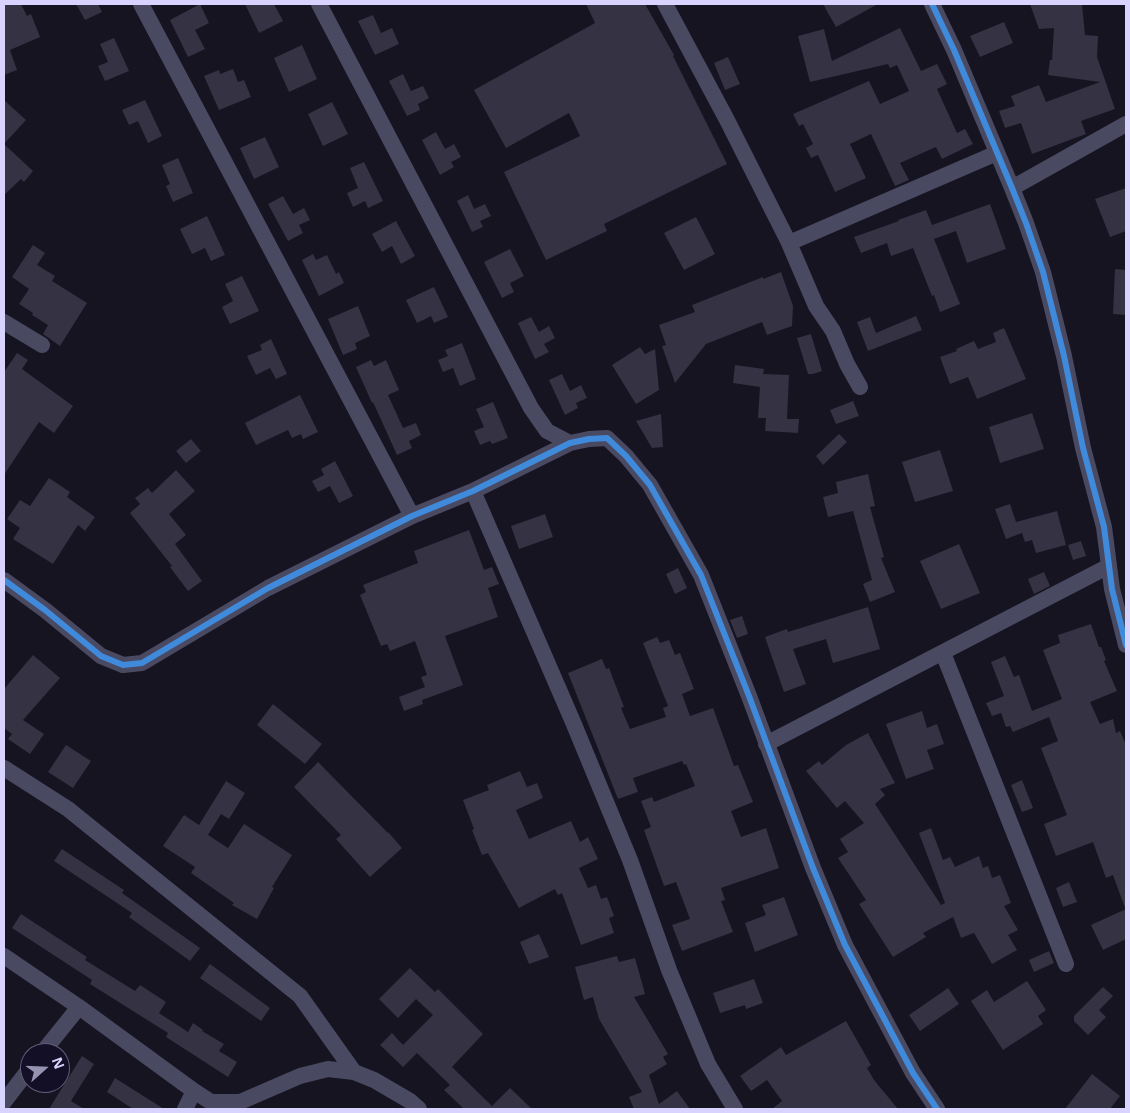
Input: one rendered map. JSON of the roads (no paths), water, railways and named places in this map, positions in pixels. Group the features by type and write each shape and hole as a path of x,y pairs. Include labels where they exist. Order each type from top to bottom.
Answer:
{"street":[{"path":"141,4 412,516"},
{"path":"319,4 531,408 547,431 570,443"},
{"path":"664,4 727,120 789,243 816,306 833,331 847,364 860,387"},
{"path":"932,4 954,50 1012,188 1043,272 1064,356 1082,448 1104,527 1112,588 1126,645"},
{"path":"1012,188 1126,124"},
{"path":"789,243 997,153"},
{"path":"4,322 42,345"},
{"path":"4,580 45,610 101,656 123,665 142,663 268,588 412,516 473,491 570,443 607,438 626,456 650,484 701,575 749,696 813,868 845,945 913,1073 937,1109"},
{"path":"473,491 626,850 669,970 708,1064 734,1109"},
{"path":"766,744 1109,566"},
{"path":"943,653 1066,964"},
{"path":"4,768 68,809 300,996 354,1072"},
{"path":"4,956 79,1007 211,1102 240,1102 300,1076 328,1069 354,1072 374,1080 410,1101 419,1109"},
{"path":"50,1043 79,1007"},
{"path":"4,1102 20,1081"},
{"path":"185,1109 194,1091"}]}
